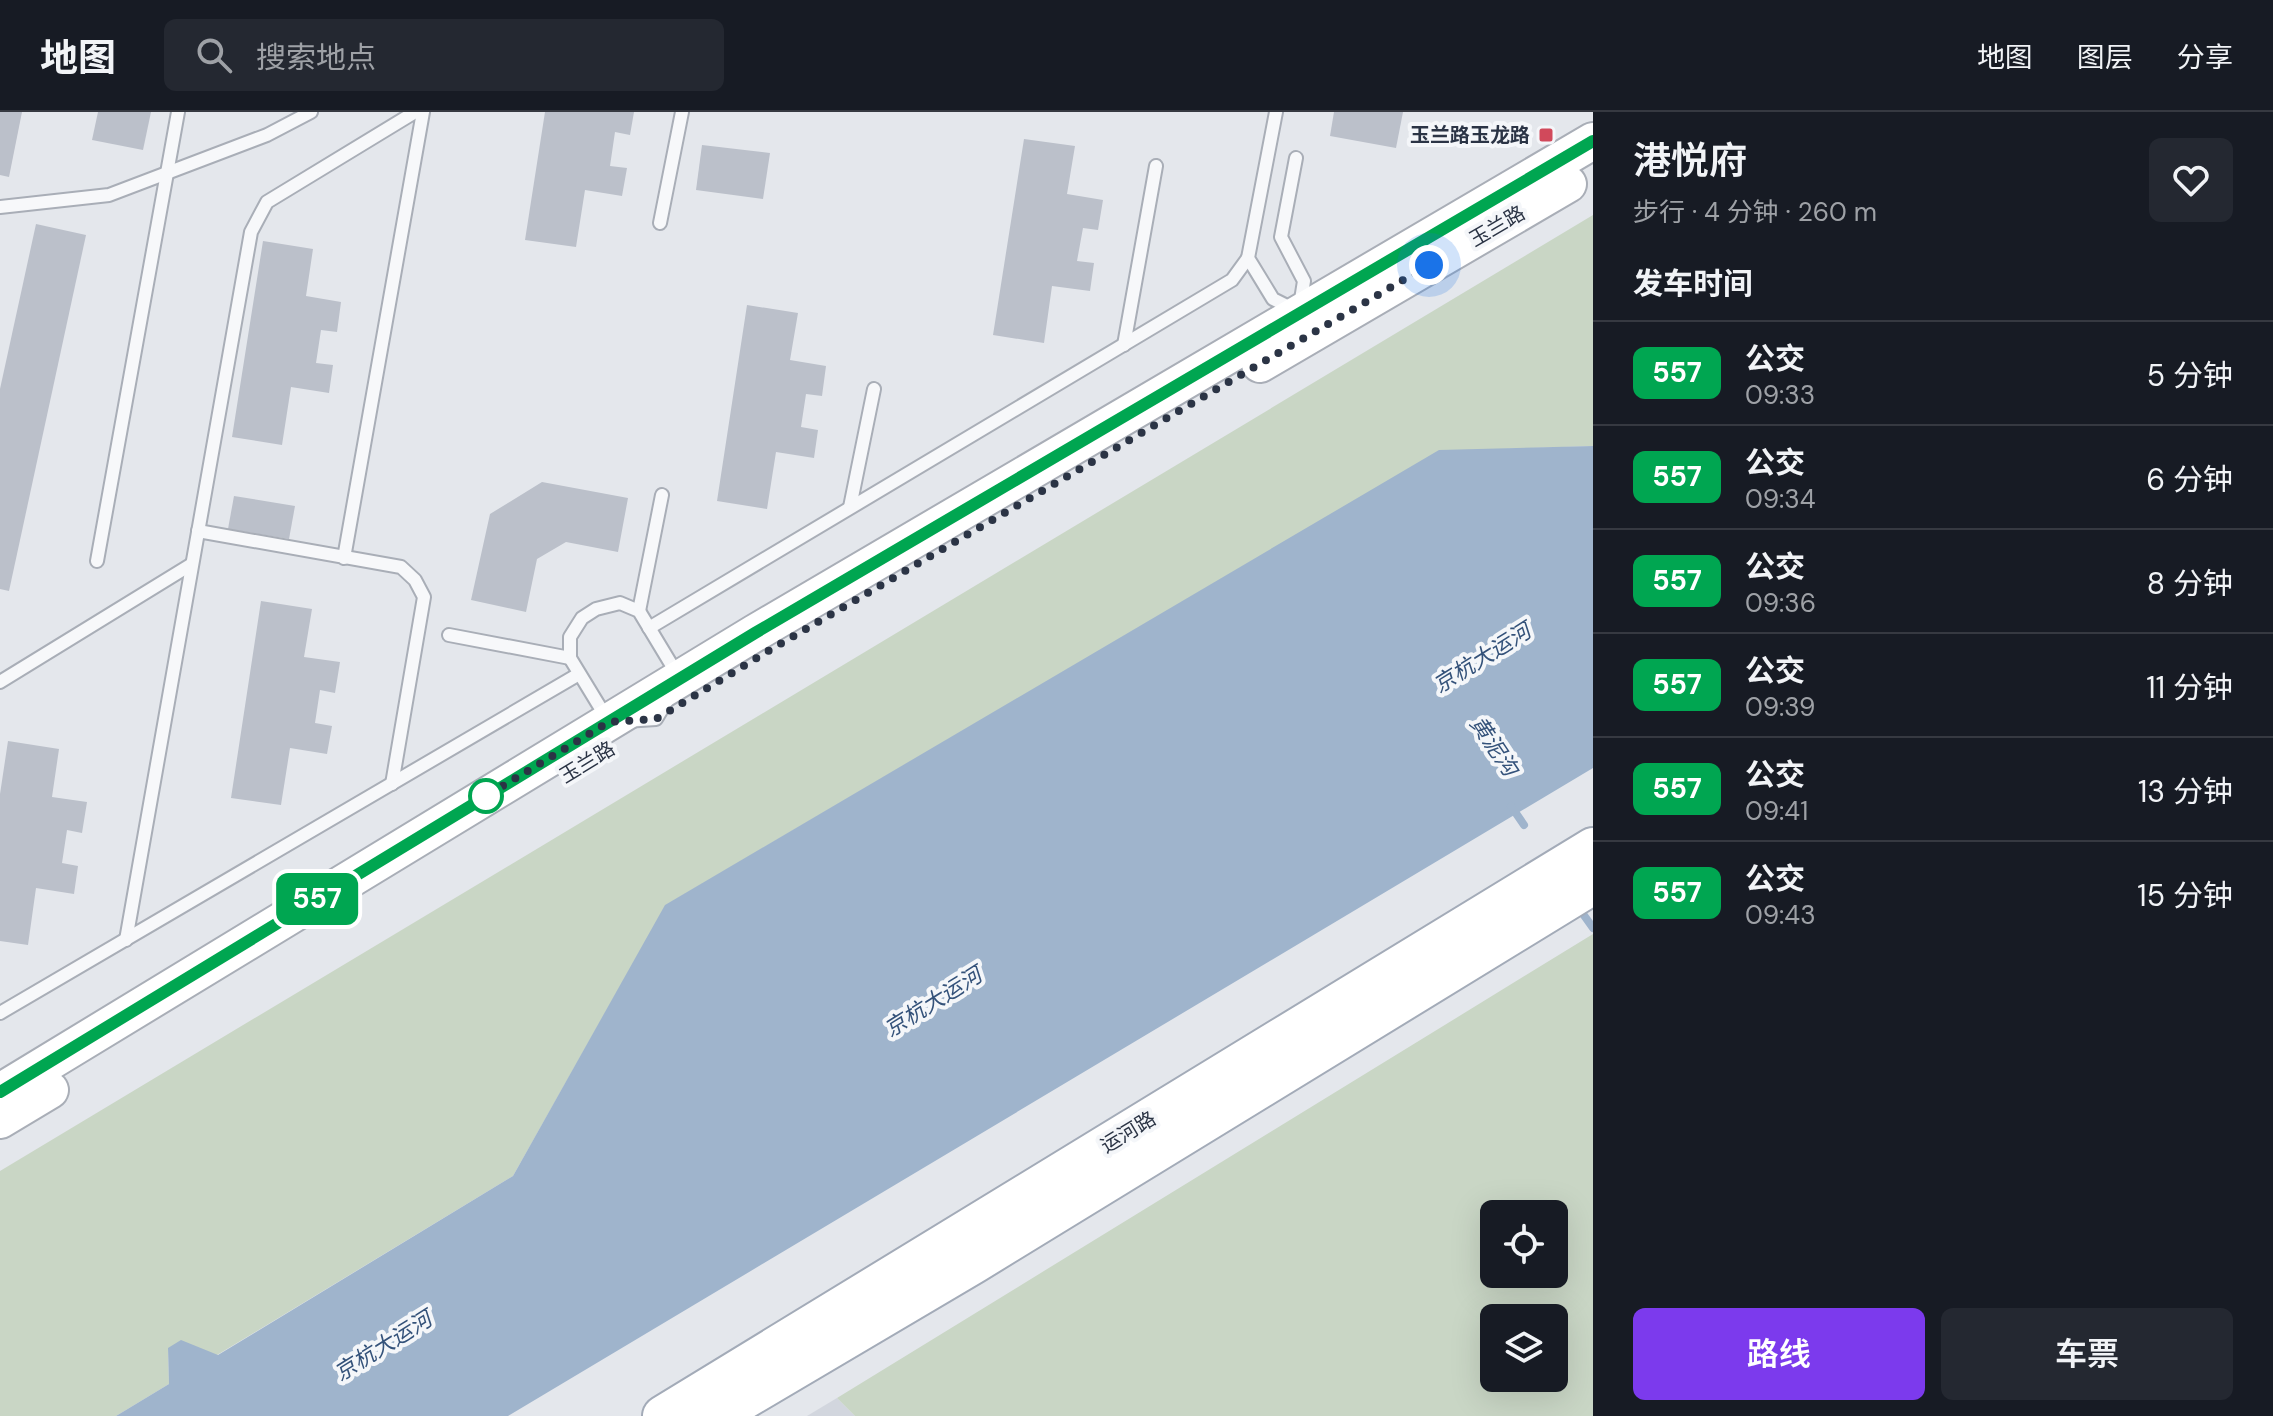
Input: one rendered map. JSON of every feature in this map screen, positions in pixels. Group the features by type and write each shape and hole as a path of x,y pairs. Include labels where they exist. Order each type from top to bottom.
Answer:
{"main road":[{"name":"运河路","path":"663,1416 1593,848"},
{"name":"运河路","path":"715,1416 974,1263 1593,884"}],"street":[{"name":"玉兰路","path":"0,1092 680,679 1593,141"},
{"name":"玉兰路","path":"0,1120 775,647 1593,170"}],"lane":[{"path":"97,561 178,112"},
{"path":"0,207 109,195 267,135 311,112"},
{"path":"126,940 251,232 267,202 415,112"},
{"path":"344,558 423,112"},
{"path":"660,223 682,112"},
{"path":"649,628 1232,280 1248,258 1276,112"},
{"path":"1248,258 1273,299 1299,312 1304,281 1281,237 1296,158"},
{"path":"1124,345 1156,166"},
{"path":"850,507 874,389"},
{"path":"639,611 662,495"},
{"path":"198,531 401,567 415,580 424,597 392,784"},
{"path":"0,682 192,564"},
{"path":"620,603 639,611 680,679 656,719 609,722 570,658 570,637 582,618 596,609 620,603"},
{"path":"449,635 570,658"},
{"path":"0,1013 579,674"}],"shaded area":[{"path":"837,1398 855,1416 807,1416"}],"green space":[{"path":"1593,215 1593,446 1439,451 666,905 513,1176 217,1355 168,1348 169,1384 116,1416 0,1416 0,1171"},
{"path":"1593,934 1593,1416 855,1416 837,1398"}],"water":[{"name":"京杭大运河","path":"1593,446 1593,768 508,1416 116,1416 169,1384 168,1348 181,1340 218,1355 513,1176 665,905 1439,450"}],"building":[{"path":"0,112 22,112 9,177 0,175"},
{"path":"98,112 151,112 143,150 92,140"},
{"path":"545,112 634,112 630,135 615,132 610,166 627,168 622,196 585,190 576,247 525,240"},
{"path":"1334,112 1403,112 1396,148 1330,136"},
{"path":"1024,139 1075,146 1067,194 1103,200 1098,230 1083,228 1077,261 1094,263 1090,291 1052,286 1044,343 993,335"},
{"path":"702,145 770,153 763,199 696,190"},
{"path":"36,224 86,235 9,591 0,589 0,389"},
{"path":"263,241 313,249 306,296 341,302 337,332 321,330 316,363 333,365 329,393 291,387 282,445 232,437"},
{"path":"747,305 798,313 790,360 826,366 822,396 806,394 801,427 818,430 814,458 776,452 767,509 717,501"},
{"path":"542,482 628,498 618,552 566,542 537,559 526,612 471,600 490,514"},
{"path":"234,496 295,506 289,539 228,529"},
{"path":"261,601 312,609 304,657 340,662 335,693 320,690 315,723 332,726 327,754 290,748 281,805 231,798"},
{"path":"8,741 59,749 52,797 87,802 82,833 67,830 62,863 78,866 74,894 36,888 28,945 0,941 0,794"}],"waterway":[{"name":"黄泥沟","path":"1511,806 1524,825"},
{"name":"黄泥沟","path":"1583,914 1593,928"}],"bus line":[{"name":"557","path":"0,1092 755,633 1593,141"}],"place":[{"name":"玉兰路玉龙路","path":"1546,135"}],"route":[{"path":"486,796 476,802 609,722 656,719 1429,265"}]}
